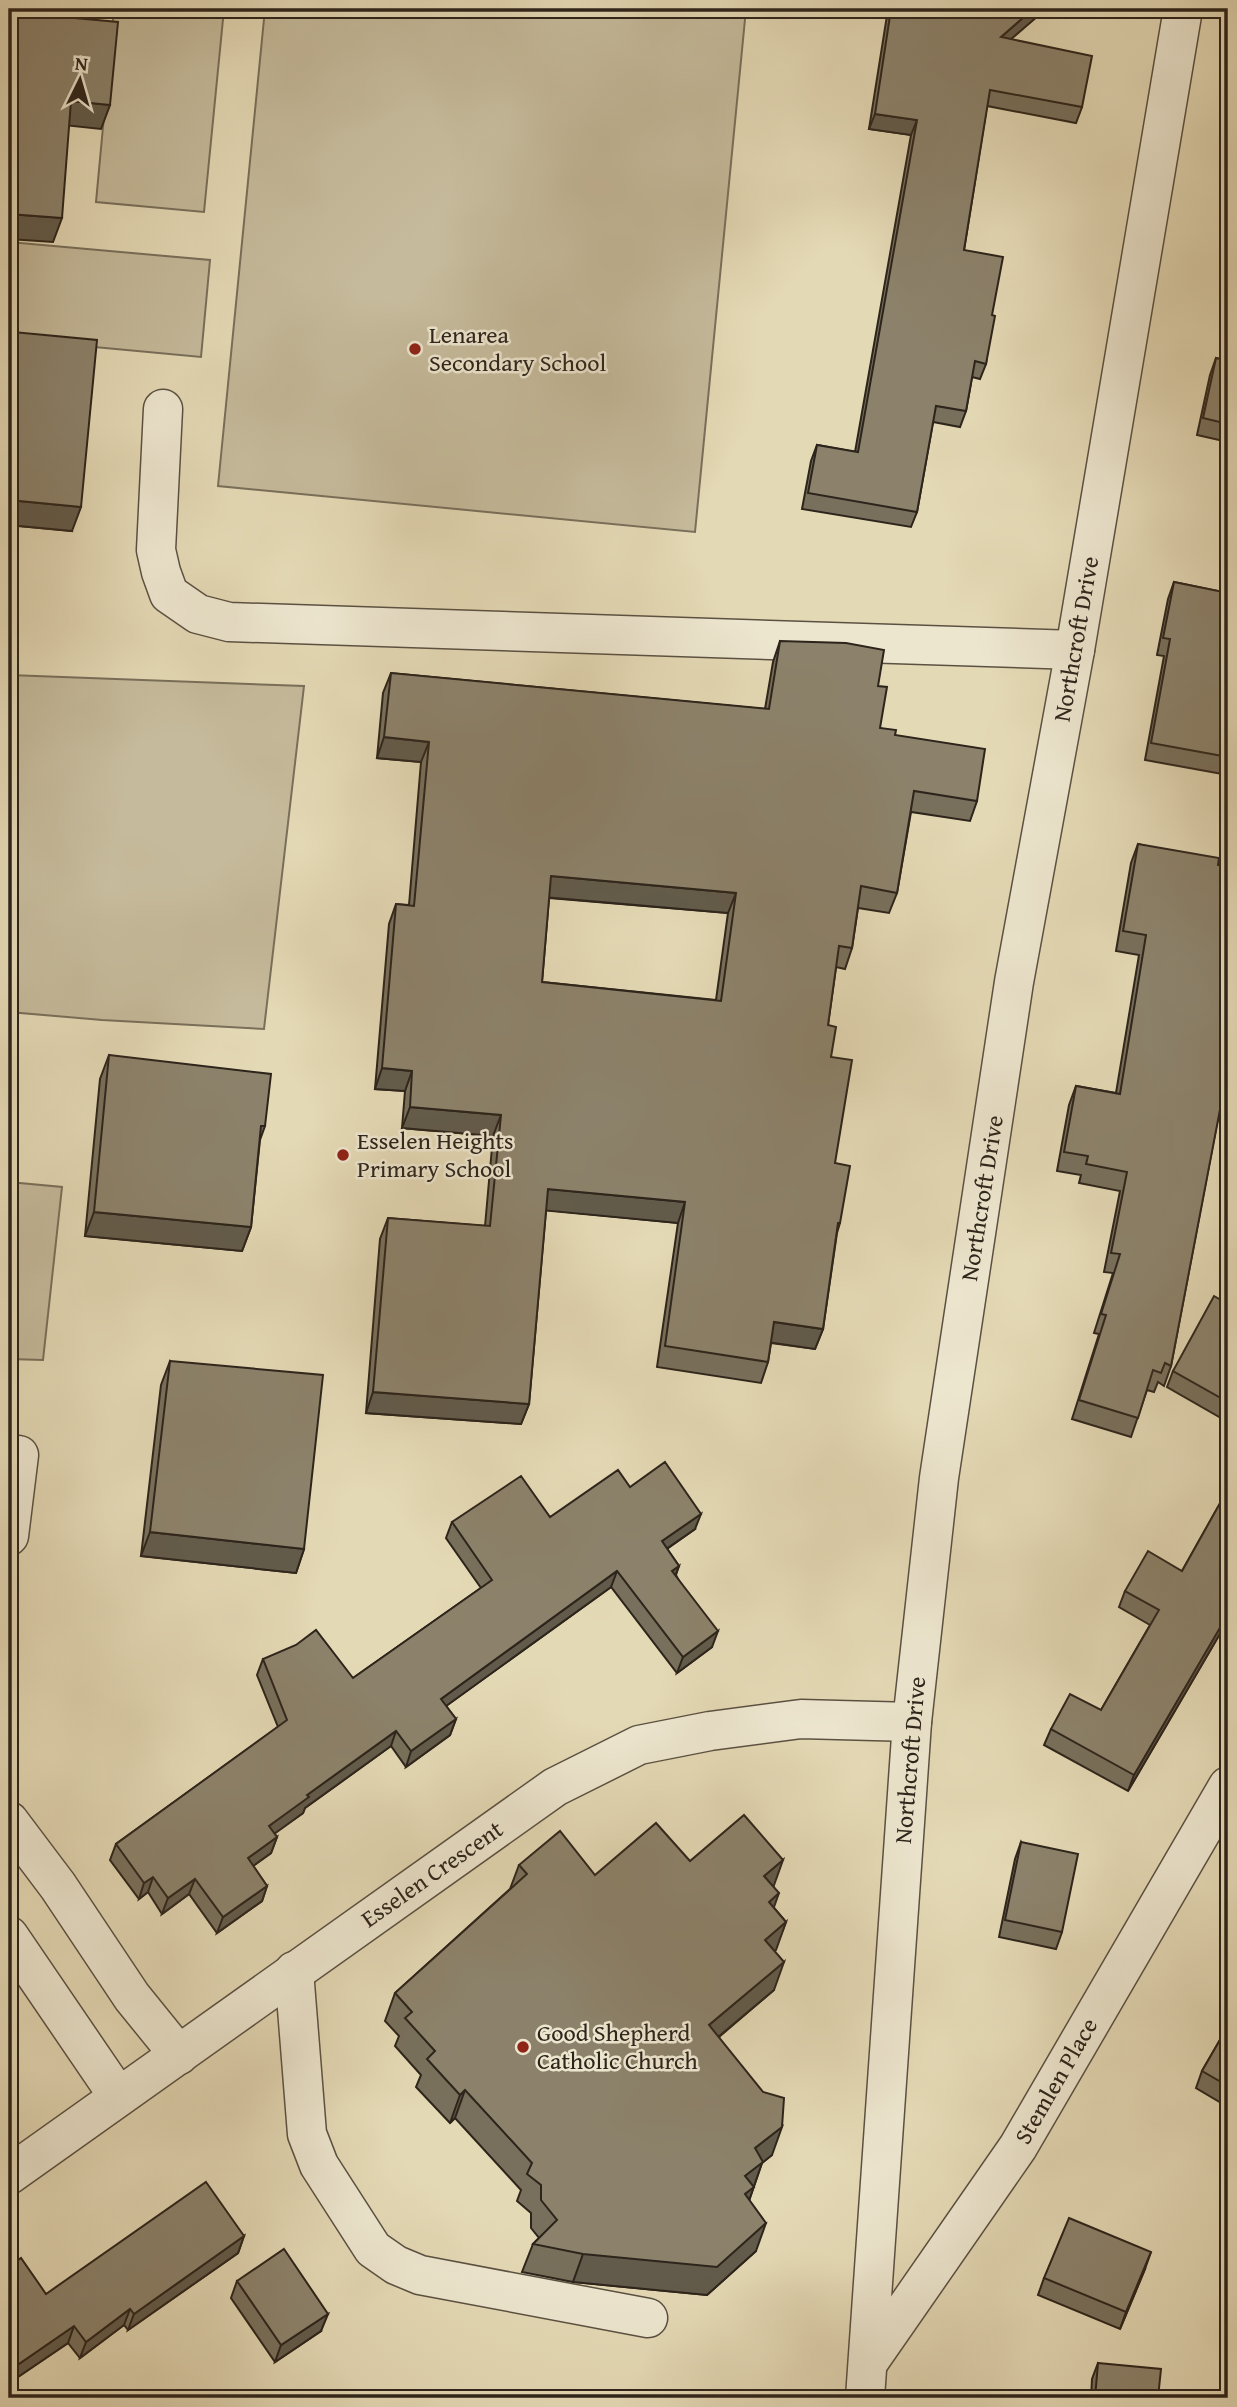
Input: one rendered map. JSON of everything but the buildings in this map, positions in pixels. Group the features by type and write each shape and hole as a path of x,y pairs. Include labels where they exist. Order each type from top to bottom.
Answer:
{"street":[{"name":"Northcroft Drive","path":"866,2381 912,1722 939,1478 1014,982 1075,650 1183,9"},
{"path":"163,409 156,550 169,594 198,614 229,622 1075,650"},
{"path":"9,1536 19,1455"},
{"name":"Esselen Crescent","path":"9,2175 555,1787 639,1745 710,1731 801,1719 912,1722"},
{"name":"Stemlen Place","path":"866,2381 1018,2147 1228,1786"},
{"path":"9,1821 58,1886 132,1997 179,2055"},
{"path":"9,1936 118,2096"},
{"path":"293,1971 307,2134 319,2165 373,2249 396,2265 420,2275 648,2318"}],"shaded area":[{"path":"114,9 224,9 204,212 96,202"},
{"path":"265,9 746,9 695,532 218,486"},
{"path":"9,242 210,260 201,357 9,339"},
{"path":"9,675 304,686 264,1029 9,1012"},
{"path":"9,1182 62,1187 43,1360 9,1359"}],"place":[{"name":"Lenarea Secondary School","path":"415,349"},
{"name":"Esselen Heights Primary School","path":"343,1155"},
{"name":"Good Shepherd Catholic Church","path":"523,2047"}]}
